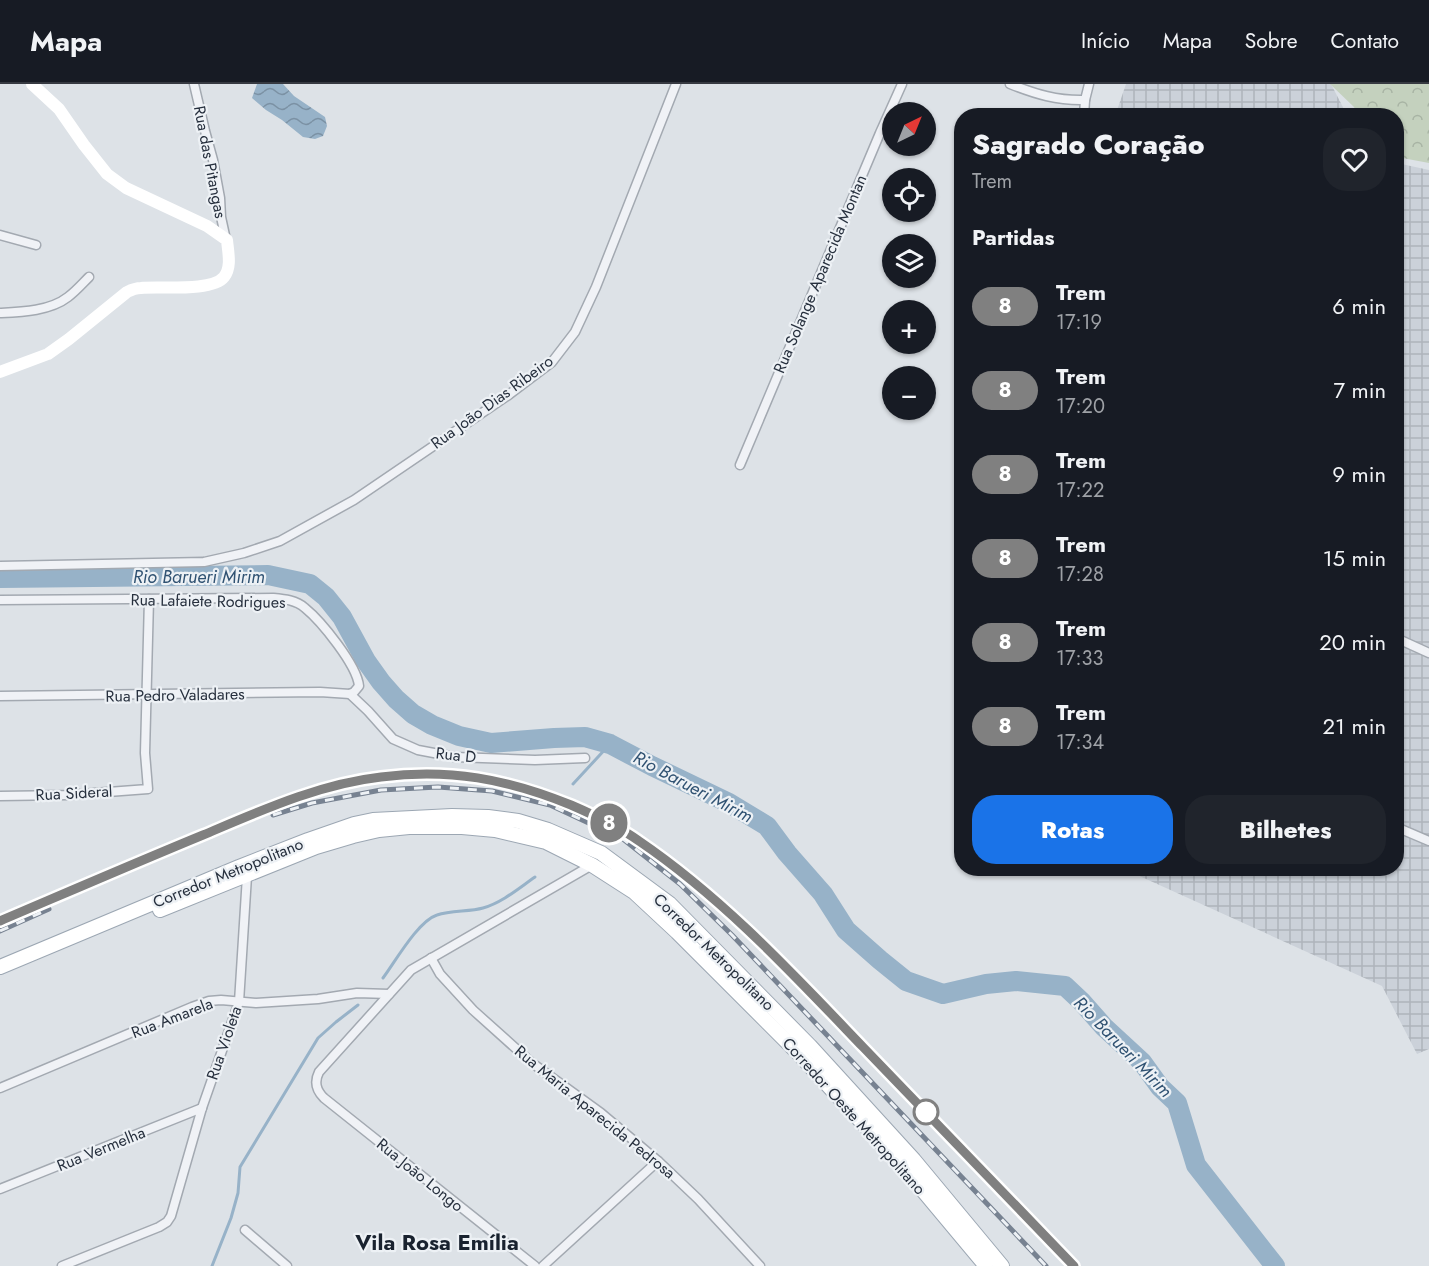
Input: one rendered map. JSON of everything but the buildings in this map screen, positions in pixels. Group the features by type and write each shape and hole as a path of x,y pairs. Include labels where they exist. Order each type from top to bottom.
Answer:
{"main road":[{"path":"0,372 48,354 127,292 138,288 180,288 216,283 223,279 228,271 226,240 207,226 126,188 107,174 59,109 32,84"},
{"name":"Corredor Metropolitano","path":"0,967 239,867 333,831 373,820 452,816 518,821 548,830 601,853 665,900 810,1046 914,1160 1002,1266"},
{"name":"Corredor Oeste Metropolitano","path":"0,976 316,847 380,830 410,827 484,829 546,842 592,865 634,892 678,932 795,1049 905,1169 979,1263"},
{"path":"592,865 603,864 665,900"},
{"path":"979,1263 986,1256 1002,1266"}],"street":[{"name":"Rua das Pitangas","path":"195,84 213,160 226,240"},
{"name":"Rua João Dias Ribeiro","path":"0,566 204,562 244,553 279,541 354,500 487,410 552,362 575,332 596,287 676,84"},
{"name":"Rua Solange Aparecida Montan","path":"740,465 902,84"},
{"path":"1010,84 1048,98 1085,100"},
{"path":"1084,108 1089,84"},
{"path":"0,235 36,245"},
{"path":"0,313 53,305 67,298 89,277"},
{"name":"Rua Lafaiete Rodrigues","path":"0,600 273,598 290,600 304,607 331,637 354,668 359,686 350,694"},
{"path":"146,695 149,599"},
{"path":"1404,642 1429,653"},
{"name":"Rua Pedro Valadares","path":"0,696 320,692 350,694"},
{"name":"Rua D","path":"350,694 393,739 418,750 455,757 535,760 585,758"},
{"name":"Rua Sideral","path":"0,796 68,795 148,789 145,753 146,695"},
{"path":"1404,831 1429,842"},
{"path":"389,994 419,964 592,865"},
{"name":"Rua Violeta","path":"62,1266 159,1227 171,1216 202,1108 239,1002 247,876"},
{"name":"Rua Maria Aparecida Pedrosa","path":"431,958 440,974 473,1010 532,1063 601,1113 658,1161 698,1199 760,1266"},
{"name":"Rua Amarela","path":"0,1088 209,1001 256,1003 318,999 357,993 389,994"},
{"name":"Rua João Longo","path":"389,994 319,1072 317,1090 324,1098 535,1266"},
{"name":"Rua Vermelha","path":"0,1189 202,1108"},
{"path":"543,1266 658,1161"},
{"path":"245,1230 287,1266"}],"shaded area":[{"path":"1126,84 1331,84 1343,108 1118,108"},
{"path":"1404,165 1429,170 1429,1049 1417,1054 1382,986 1139,876 1404,876"}],"green space":[{"path":"1330,84 1429,84 1429,163 1404,158 1404,108 1354,107"}],"water":[{"path":"257,84 283,84 294,96 325,117 327,126 323,136 315,139 303,137 266,110 252,98"}],"waterway":[{"name":"Rio Barueri Mirim","path":"0,578 268,575 310,584 326,597 342,617 366,661 381,682 413,714 432,725 459,736 491,743 585,737 610,744 729,803 767,826 823,894 846,930 906,981 943,994 986,984 1016,981 1065,986 1142,1062 1160,1087 1177,1103 1196,1165 1275,1266"},
{"path":"573,784 610,744"},
{"path":"383,978 415,933 430,919 442,913 478,909 490,905 535,877"},
{"path":"212,1266 231,1218 238,1193 240,1167 318,1038 358,1005"}],"railway":[{"path":"0,921 268,808 335,786 392,776 444,773 487,778 533,790 578,807 620,829 670,863 700,887 810,992 1074,1266"},
{"path":"273,815 312,803 381,790 438,787 492,791 550,805 623,839 680,884 732,935 1046,1266"},
{"path":"0,931 49,909"}],"train":[{"name":"8","path":"0,921 240,819 306,794 342,784 379,777 422,773 463,775 497,780 526,788 557,799 614,825 639,840 717,901 779,960 1074,1266"}],"district":[{"name":"Vila Rosa Emília","path":"437,1242"}]}
